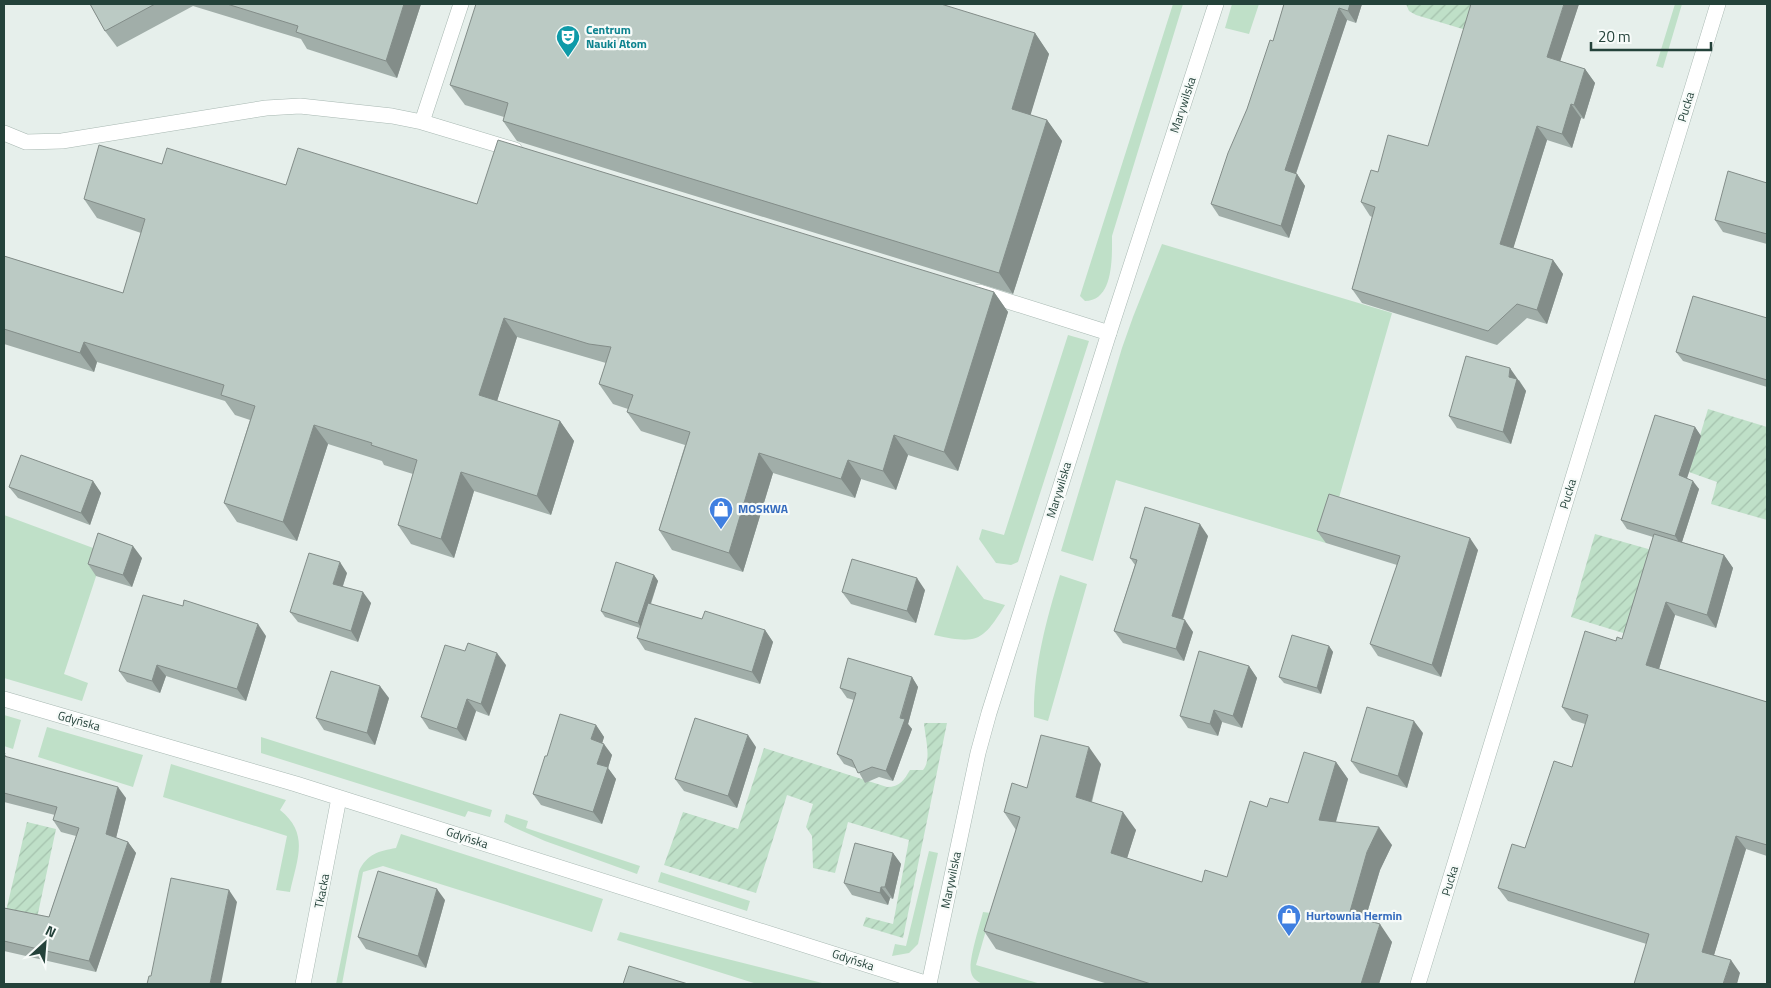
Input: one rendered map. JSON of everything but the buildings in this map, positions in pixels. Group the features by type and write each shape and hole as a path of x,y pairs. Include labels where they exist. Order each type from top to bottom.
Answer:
{"street":[{"path":"422,122 461,4"},
{"name":"Marywilska","path":"928,984 988,713 1216,4"},
{"name":"Pucka","path":"1418,984 1718,4"},
{"path":"4,133 26,142 62,141 266,108 300,106 392,116 422,122 527,154"},
{"path":"965,288 1109,333"},
{"name":"Gdyńska","path":"4,699 339,798 928,984"},
{"name":"Tkacka","path":"303,984 339,798"}],"green space":[{"path":"1173,4 1183,4 1112,236 1109,276 1101,294 1094,299 1085,301 1080,296"},
{"path":"1232,4 1259,4 1249,34 1225,28"},
{"path":"1406,4 1485,4 1476,33 1416,15 1409,11"},
{"path":"1675,4 1682,4 1663,68 1656,66"},
{"path":"1162,244 1392,313 1326,543 1116,480 1093,561 1061,551 1122,348"},
{"path":"1068,335 1089,341 1018,562 1011,565 996,563 979,539 982,529 1004,535"},
{"path":"1708,409 1767,427 1767,520 1711,504 1717,482 1689,472"},
{"path":"4,515 104,552 64,674 88,683 82,701 4,678"},
{"path":"1595,534 1659,552 1633,636 1571,617"},
{"path":"957,565 984,599 1005,605 990,627 977,638 960,639 934,635"},
{"path":"1060,575 1087,584 1048,721 1034,717 1034,699 1045,627"},
{"path":"4,715 21,720 13,749 4,746"},
{"path":"924,723 947,723 903,938 863,926 866,917 893,924 909,840 848,822 835,873 813,868 812,836 806,827 813,804 787,795 756,893 664,865 683,812 738,829 764,748 891,787 901,782 910,770 923,770 926,766 928,754"},
{"path":"47,727 143,755 133,787 38,757"},
{"path":"261,737 492,810 490,817 468,811 465,817 261,753"},
{"path":"171,764 286,800 280,810 295,828 299,848 290,892 276,890 287,836 163,797"},
{"path":"506,814 528,821 526,828 640,866 637,874 545,841 513,827 504,822"},
{"path":"27,822 56,829 37,918 6,911"},
{"path":"401,834 603,899 592,932 383,866 363,872 342,984 336,984 359,871 362,865 374,854 396,848"},
{"path":"929,851 938,853 918,944 909,953 892,956 895,944 906,946"},
{"path":"661,872 750,901 747,911 658,882"},
{"path":"983,912 991,913 976,965 1041,984 982,984 974,978 971,972 971,960"},
{"path":"620,932 826,984 757,984 617,940"}],"place":[{"name":"Centrum Nauki Atom","path":"568,58"},
{"name":"MOSKWA","path":"721,530"},
{"name":"Hurtownia Hermin","path":"1289,937"}]}
